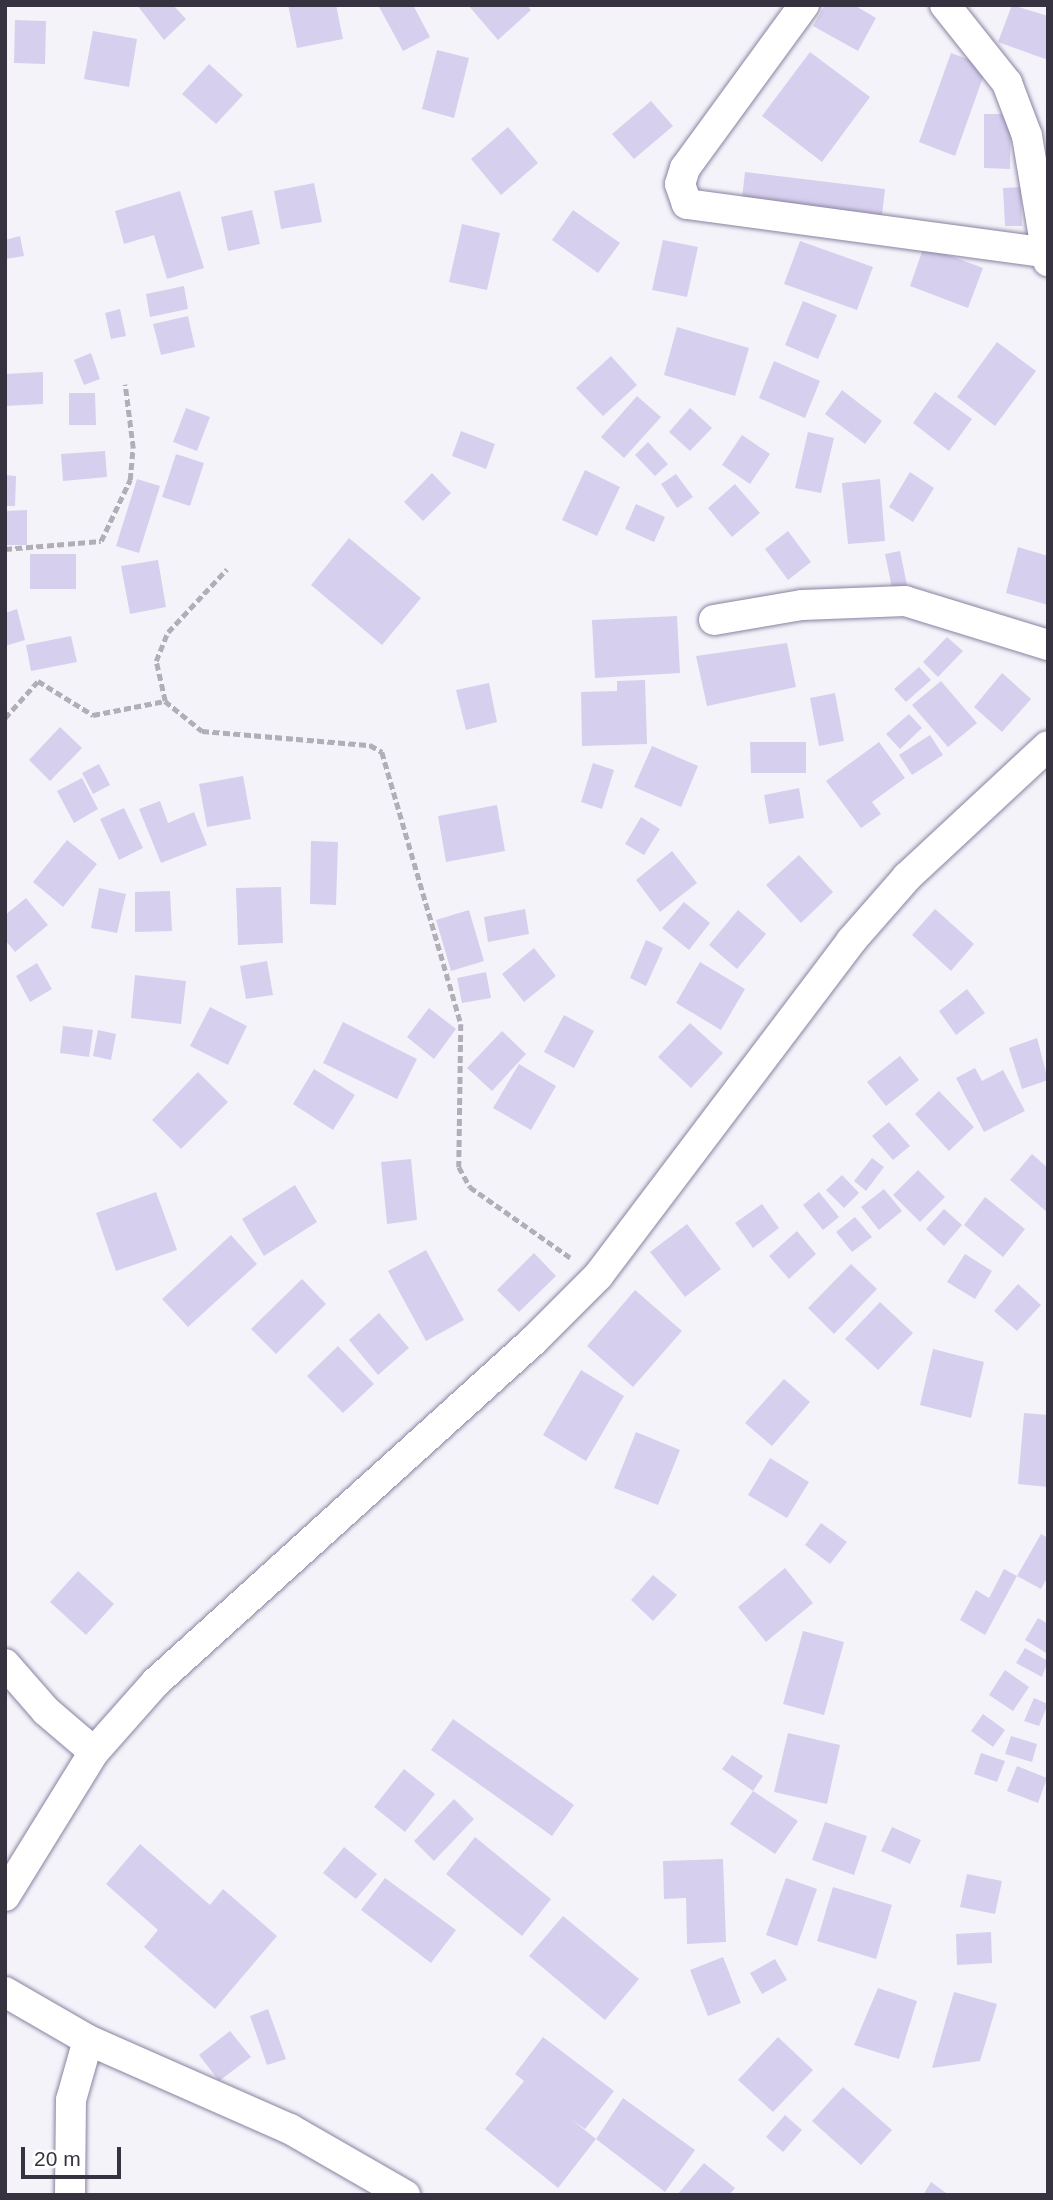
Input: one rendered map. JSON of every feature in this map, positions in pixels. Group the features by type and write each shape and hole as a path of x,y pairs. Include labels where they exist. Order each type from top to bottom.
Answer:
{"street":[{"path":"804,5 685,168 680,184 687,204 1046,257 1027,136 1007,83 945,5"},
{"path":"714,620 802,605 905,601 1048,645"},
{"path":"5,1896 94,1752 156,1682 533,1341 597,1276 851,941 906,877 1048,747"},
{"path":"5,1664 47,1711 94,1752"},
{"path":"5,1992 89,2040 290,2129 405,2195"},
{"path":"70,2195 71,2100 89,2040"}],"path":[{"path":"5,549 101,541 130,480 133,448 125,385"},
{"path":"227,569 168,632 156,661 165,701 202,731 370,745 382,752 461,1024 459,1167 470,1187 597,1276"},
{"path":"5,718 38,681 93,715 165,701"}],"building":[{"path":"137,5 173,5 186,19 164,40"},
{"path":"288,5 336,5 343,39 297,48"},
{"path":"378,5 413,5 430,37 403,51"},
{"path":"468,5 527,5 531,10 498,40"},
{"path":"825,5 854,5 876,18 858,51 813,26"},
{"path":"1012,5 1048,16 1048,60 998,42"},
{"path":"15,20 46,21 45,64 14,63"},
{"path":"93,31 137,39 129,87 84,79"},
{"path":"437,50 469,58 454,118 422,109"},
{"path":"810,52 870,97 822,162 762,116"},
{"path":"951,53 987,66 955,156 919,142"},
{"path":"209,64 243,95 216,124 182,94"},
{"path":"651,101 673,126 634,159 612,134"},
{"path":"984,114 1011,114 1010,169 984,168"},
{"path":"508,127 538,163 501,195 471,159"},
{"path":"745,172 885,189 881,224 741,207"},
{"path":"314,183 322,222 281,229 274,191"},
{"path":"1021,187 1022,226 1005,226 1003,188"},
{"path":"180,191 204,268 167,279 154,235 124,244 115,211"},
{"path":"252,210 260,244 228,251 221,217"},
{"path":"573,210 620,243 598,273 552,240"},
{"path":"462,224 500,233 487,290 449,282"},
{"path":"20,236 24,256 6,259 5,240"},
{"path":"663,240 698,247 687,297 652,290"},
{"path":"800,241 873,267 857,310 784,284"},
{"path":"924,246 983,268 968,308 910,286"},
{"path":"184,286 188,309 150,317 146,294"},
{"path":"803,301 837,315 818,359 785,345"},
{"path":"120,309 126,336 111,339 105,313"},
{"path":"188,316 195,347 161,355 153,324"},
{"path":"677,327 749,348 735,396 664,375"},
{"path":"997,342 1036,371 995,426 957,397"},
{"path":"91,353 100,379 84,385 74,360"},
{"path":"611,356 637,385 603,416 576,388"},
{"path":"774,361 820,381 805,418 759,398"},
{"path":"43,372 43,404 5,406 5,374"},
{"path":"842,390 882,421 865,444 825,414"},
{"path":"935,392 972,419 949,451 913,423"},
{"path":"69,393 95,393 96,425 69,425"},
{"path":"637,396 661,417 624,458 601,437"},
{"path":"186,408 210,417 197,451 173,442"},
{"path":"690,408 712,428 690,451 669,432"},
{"path":"461,431 495,444 486,469 452,456"},
{"path":"808,432 834,438 821,493 795,488"},
{"path":"742,435 770,454 750,484 722,465"},
{"path":"648,442 668,464 655,476 635,455"},
{"path":"105,451 107,477 63,481 61,454"},
{"path":"176,454 204,463 190,506 162,497"},
{"path":"585,470 620,487 597,536 562,520"},
{"path":"910,472 934,488 913,522 889,507"},
{"path":"432,473 451,493 423,521 404,502"},
{"path":"676,474 693,497 677,508 661,484"},
{"path":"5,475 16,476 15,506 5,506"},
{"path":"137,479 160,486 139,553 116,546"},
{"path":"880,479 885,541 848,544 842,483"},
{"path":"735,484 760,513 732,537 708,508"},
{"path":"636,504 665,517 654,542 625,529"},
{"path":"27,510 27,545 5,545 5,511"},
{"path":"788,531 811,562 788,580 765,549"},
{"path":"349,538 421,598 382,645 311,585"},
{"path":"1018,547 1048,556 1048,605 1006,593"},
{"path":"900,551 907,585 892,588 885,554"},
{"path":"30,554 76,554 76,589 30,589"},
{"path":"158,560 166,607 130,614 121,566"},
{"path":"17,609 25,640 5,646 5,613"},
{"path":"677,616 680,673 595,678 592,620"},
{"path":"71,636 77,662 31,671 26,645"},
{"path":"947,637 963,651 938,677 923,662"},
{"path":"787,643 796,687 707,706 696,656"},
{"path":"919,667 931,680 906,702 894,689"},
{"path":"1002,673 1031,699 1002,732 974,707"},
{"path":"645,680 647,744 582,746 581,692 617,691 617,681"},
{"path":"941,681 977,723 948,747 912,705"},
{"path":"489,683 497,722 466,730 456,690"},
{"path":"835,693 844,741 819,746 810,698"},
{"path":"909,714 922,728 900,749 886,734"},
{"path":"60,727 82,748 50,781 29,760"},
{"path":"930,735 943,755 912,775 899,755"},
{"path":"750,742 806,742 806,773 751,773"},
{"path":"879,742 905,778 872,802 881,814 861,828 826,781"},
{"path":"652,746 698,766 681,807 634,787"},
{"path":"593,763 614,770 602,809 581,802"},
{"path":"99,764 110,785 93,794 82,773"},
{"path":"243,776 251,819 207,827 199,784"},
{"path":"82,778 98,809 74,823 57,791"},
{"path":"799,788 804,818 769,824 764,795"},
{"path":"160,801 168,823 194,812 207,845 161,863 139,809"},
{"path":"497,805 505,851 446,862 438,816"},
{"path":"124,808 143,848 119,860 100,819"},
{"path":"641,817 660,829 644,855 625,844"},
{"path":"67,840 97,864 63,907 33,882"},
{"path":"311,841 338,842 336,905 310,904"},
{"path":"672,851 697,883 660,912 636,880"},
{"path":"799,855 833,892 801,923 766,885"},
{"path":"281,887 283,943 238,945 236,888"},
{"path":"99,888 126,894 117,933 91,928"},
{"path":"170,891 172,931 135,932 135,892"},
{"path":"26,898 48,925 15,952 5,940 5,915"},
{"path":"684,902 710,923 689,950 662,928"},
{"path":"525,909 529,934 488,942 484,917"},
{"path":"935,909 974,944 951,971 912,935"},
{"path":"469,910 484,961 451,971 436,920"},
{"path":"738,910 766,934 737,969 709,945"},
{"path":"646,940 663,948 646,986 630,978"},
{"path":"534,948 556,976 524,1002 502,974"},
{"path":"267,961 273,995 246,999 240,966"},
{"path":"700,962 745,989 721,1030 676,1003"},
{"path":"37,963 52,989 30,1002 16,976"},
{"path":"486,972 491,998 462,1003 457,978"},
{"path":"135,975 186,981 181,1024 131,1018"},
{"path":"967,989 985,1013 956,1035 939,1011"},
{"path":"210,1007 247,1026 228,1065 190,1046"},
{"path":"429,1008 456,1029 434,1059 407,1037"},
{"path":"564,1015 594,1031 574,1068 544,1052"},
{"path":"343,1022 417,1059 397,1099 323,1063"},
{"path":"690,1023 723,1053 691,1088 658,1057"},
{"path":"63,1026 93,1030 89,1057 60,1053"},
{"path":"98,1030 116,1034 111,1060 93,1056"},
{"path":"502,1031 526,1054 492,1091 467,1068"},
{"path":"1037,1038 1048,1080 1022,1089 1009,1048"},
{"path":"900,1056 919,1080 886,1106 867,1082"},
{"path":"519,1064 556,1086 531,1130 493,1108"},
{"path":"975,1068 982,1081 1003,1070 1025,1111 984,1132 956,1078"},
{"path":"314,1069 355,1095 333,1130 293,1104"},
{"path":"198,1072 228,1102 181,1149 152,1120"},
{"path":"939,1091 974,1127 949,1151 915,1114"},
{"path":"889,1122 910,1146 893,1160 872,1136"},
{"path":"1032,1154 1048,1168 1048,1213 1010,1180"},
{"path":"872,1158 884,1167 866,1191 854,1181"},
{"path":"411,1159 417,1220 387,1224 381,1162"},
{"path":"918,1170 945,1197 920,1222 893,1195"},
{"path":"842,1175 859,1193 844,1208 826,1190"},
{"path":"295,1185 317,1222 264,1256 242,1219"},
{"path":"884,1189 902,1211 879,1230 861,1207"},
{"path":"156,1192 177,1250 116,1271 96,1213"},
{"path":"819,1192 839,1217 823,1230 803,1205"},
{"path":"985,1197 1025,1229 1003,1257 964,1225"},
{"path":"762,1204 779,1228 753,1248 735,1223"},
{"path":"944,1209 962,1225 944,1246 926,1229"},
{"path":"855,1217 872,1237 852,1252 836,1232"},
{"path":"687,1224 721,1269 685,1297 650,1252"},
{"path":"797,1231 816,1254 789,1279 769,1256"},
{"path":"231,1235 257,1264 188,1327 162,1299"},
{"path":"426,1250 464,1320 426,1341 388,1271"},
{"path":"534,1253 556,1276 519,1312 497,1290"},
{"path":"965,1254 992,1271 975,1299 947,1282"},
{"path":"851,1264 877,1289 834,1334 808,1308"},
{"path":"302,1279 326,1304 276,1354 251,1329"},
{"path":"1018,1284 1041,1305 1017,1331 994,1311"},
{"path":"635,1290 682,1331 633,1387 587,1346"},
{"path":"880,1302 913,1333 878,1370 845,1339"},
{"path":"379,1313 409,1348 378,1375 349,1340"},
{"path":"338,1346 374,1384 343,1413 307,1376"},
{"path":"933,1349 984,1362 971,1418 920,1405"},
{"path":"581,1370 624,1396 586,1461 543,1435"},
{"path":"784,1379 810,1402 772,1446 745,1423"},
{"path":"1024,1413 1048,1415 1048,1487 1018,1484"},
{"path":"636,1432 680,1450 658,1505 614,1488"},
{"path":"770,1458 809,1482 787,1518 748,1495"},
{"path":"821,1523 847,1542 830,1564 805,1545"},
{"path":"1041,1534 1048,1538 1048,1576 1041,1589 1017,1576"},
{"path":"785,1568 813,1603 766,1642 738,1607"},
{"path":"1004,1569 1017,1576 985,1635 960,1620 976,1590 989,1598"},
{"path":"78,1571 114,1604 86,1635 50,1602"},
{"path":"653,1575 677,1595 653,1621 631,1600"},
{"path":"1038,1618 1048,1624 1048,1654 1025,1640"},
{"path":"803,1631 844,1642 824,1715 783,1704"},
{"path":"1025,1648 1048,1661 1042,1677 1016,1663"},
{"path":"1005,1670 1029,1687 1013,1711 989,1695"},
{"path":"1034,1698 1048,1704 1039,1726 1024,1721"},
{"path":"983,1714 1005,1730 993,1747 971,1731"},
{"path":"453,1719 574,1805 552,1836 431,1750"},
{"path":"788,1733 840,1745 827,1804 774,1792"},
{"path":"1011,1736 1037,1744 1032,1762 1005,1754"},
{"path":"981,1753 1005,1761 997,1782 974,1774"},
{"path":"732,1755 763,1776 753,1791 722,1769"},
{"path":"1017,1766 1047,1778 1038,1803 1007,1791"},
{"path":"404,1769 435,1794 405,1832 374,1807"},
{"path":"753,1791 798,1821 775,1854 730,1824"},
{"path":"454,1799 474,1819 434,1861 414,1841"},
{"path":"825,1822 867,1836 854,1875 812,1860"},
{"path":"892,1827 921,1840 910,1864 881,1851"},
{"path":"475,1837 551,1899 522,1936 446,1874"},
{"path":"140,1844 210,1905 223,1889 277,1936 215,2009 144,1947 158,1930 106,1884"},
{"path":"344,1847 377,1874 356,1899 323,1873"},
{"path":"723,1859 726,1942 687,1944 686,1898 664,1899 663,1861"},
{"path":"967,1874 1002,1881 995,1914 960,1907"},
{"path":"385,1878 456,1930 431,1963 361,1910"},
{"path":"786,1878 817,1889 797,1946 766,1935"},
{"path":"833,1887 892,1905 876,1959 817,1941"},
{"path":"563,1916 639,1979 605,2020 529,1956"},
{"path":"991,1932 992,1963 957,1965 956,1934"},
{"path":"723,1957 741,2003 708,2016 690,1970"},
{"path":"775,1959 787,1980 762,1994 750,1973"},
{"path":"878,1988 917,2001 899,2059 854,2045"},
{"path":"954,1992 997,2004 980,2061 932,2068"},
{"path":"268,2009 286,2059 267,2065 250,2016"},
{"path":"230,2031 251,2057 219,2081 199,2055"},
{"path":"543,2037 614,2091 585,2129 571,2119 596,2139 558,2188 485,2129 524,2081 515,2074"},
{"path":"778,2037 813,2070 773,2112 738,2080"},
{"path":"843,2087 892,2130 861,2165 812,2121"},
{"path":"623,2098 695,2150 665,2192 596,2139"},
{"path":"785,2115 802,2130 783,2152 766,2137"},
{"path":"704,2163 735,2188 729,2195 677,2195"},
{"path":"931,2182 949,2195 923,2195"}]}
